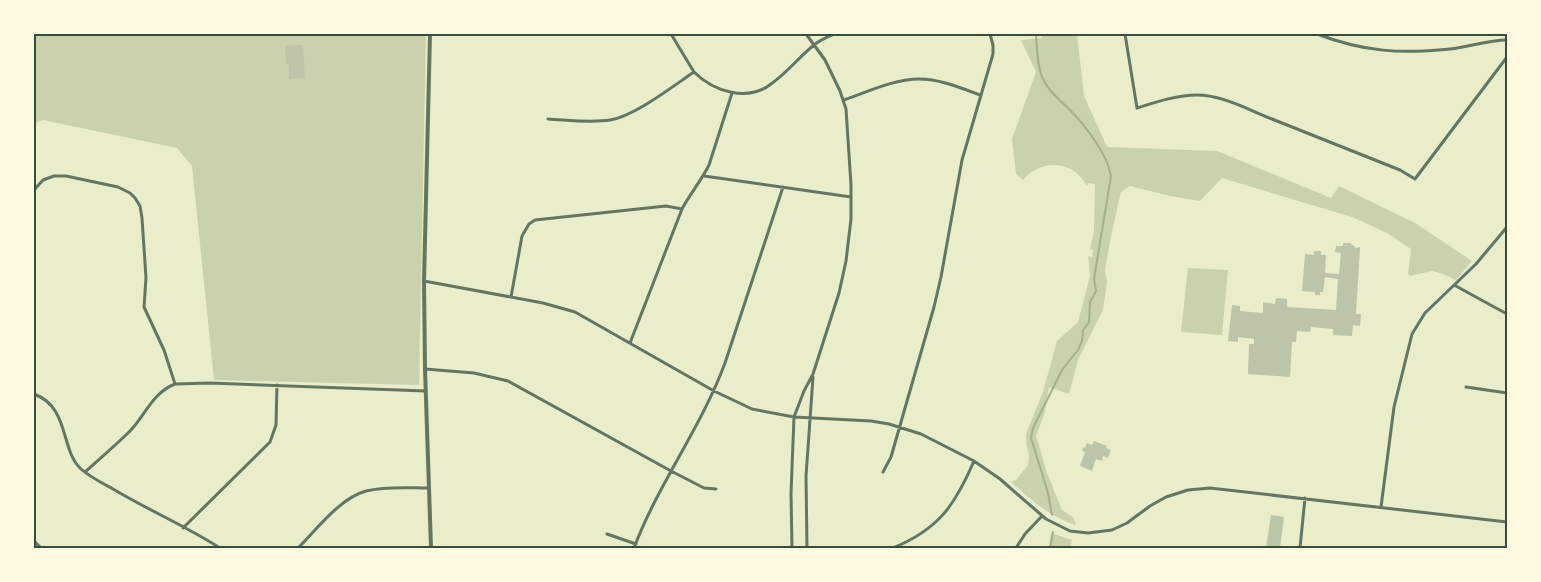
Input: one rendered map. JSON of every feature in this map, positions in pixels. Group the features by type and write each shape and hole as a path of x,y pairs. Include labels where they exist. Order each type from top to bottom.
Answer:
{"street":[{"path":"430,34 424,281 431,548"},
{"path":"670,34 694,72 714,86 732,93 751,92 767,87 815,44 834,34"},
{"path":"792,548 791,485 794,417 813,374 843,278 850,229 851,197 847,118 843,100 826,60 806,34"},
{"path":"883,472 891,457 934,307 947,249 962,160 993,54 990,34"},
{"path":"1125,34 1137,108 1154,102 1188,95 1198,94 1213,97 1400,170 1415,179 1507,57"},
{"path":"1317,34 1357,46 1398,52 1452,48 1507,40"},
{"path":"548,119 602,120 617,118 644,105 694,72"},
{"path":"843,100 899,82 920,79 980,95"},
{"path":"630,343 682,209 688,196 704,176 709,165 732,93"},
{"path":"34,190 43,180 54,176 66,176 118,187 135,198 142,212 146,278 144,307 164,350 175,384"},
{"path":"704,176 851,197"},
{"path":"607,534 635,546 645,522 714,391 783,188"},
{"path":"510,297 522,236 529,224 535,220 666,206 682,209"},
{"path":"1382,507 1394,407 1412,334 1425,313 1476,264 1507,227"},
{"path":"424,281 543,302 569,310 714,391 752,409 794,417 871,421 900,427 933,439 974,461 1050,522 1070,531 1095,533 1117,528 1161,499 1188,490 1218,488 1507,522"},
{"path":"1454,285 1507,314"},
{"path":"425,369 486,375 515,384 671,471 704,488 716,489"},
{"path":"807,548 805,502 813,374"},
{"path":"85,472 129,432 154,399 175,384 210,383 426,391"},
{"path":"183,528 270,442 276,425 277,385"},
{"path":"1466,387 1507,393"},
{"path":"34,394 48,402 54,411 63,428 74,459 85,472 141,506 220,548"},
{"path":"894,548 924,532 946,513 961,491 974,461"},
{"path":"298,548 342,505 358,494 375,490 429,488"},
{"path":"1300,548 1305,498"},
{"path":"1016,548 1025,534 1042,516"},
{"path":"34,541 41,548"}],"green space":[{"path":"34,34 426,34 419,385 214,380 192,166 177,148 43,120 34,124"},
{"path":"1042,34 1057,34 1058,36 1077,34 1084,96 1107,147 1217,151 1331,198 1339,186 1415,223 1472,261 1456,280 1432,271 1410,276 1408,274 1411,249 1387,233 1352,217 1222,178 1200,201 1130,186 1121,192 1105,270 1107,282 1103,310 1078,360 1069,394 1049,387 1044,415 1036,436 1047,473 1062,510 1073,517 1076,525 1049,513 1011,482 1016,480 1028,465 1029,455 1026,434 1043,392 1057,341 1078,322 1090,276 1088,256 1092,257 1093,250 1090,249 1094,232 1095,184 1088,183 1087,186 1074,171 1057,165 1039,168 1023,180 1016,174 1012,139 1036,72 1021,40 1042,38"},
{"path":"1188,268 1228,270 1222,335 1181,332"},
{"path":"1051,533 1072,540 1070,548 1049,548"}],"building":[{"path":"303,45 305,78 289,79 289,64 286,64 285,46"},
{"path":"1343,243 1350,243 1356,248 1360,247 1356,314 1361,314 1360,326 1353,325 1352,336 1333,335 1333,329 1311,327 1310,332 1297,331 1296,342 1292,342 1290,377 1248,374 1249,344 1254,344 1254,339 1238,337 1238,342 1228,341 1232,305 1240,306 1240,311 1263,313 1263,302 1275,304 1276,298 1287,299 1287,307 1336,310 1338,279 1325,277 1323,292 1320,292 1320,295 1315,295 1315,292 1302,291 1305,254 1314,255 1314,251 1321,251 1321,255 1326,255 1325,273 1339,274 1341,253 1335,252 1336,246 1343,246"},
{"path":"1094,441 1107,446 1106,448 1111,450 1108,458 1103,456 1102,461 1096,459 1092,471 1080,466 1085,452 1082,451 1083,447 1085,448 1087,443 1092,445"},
{"path":"1271,515 1284,517 1280,548 1266,548"}],"waterway":[{"path":"1036,34 1038,63 1045,84 1068,108 1094,140 1105,158 1111,176 1094,279 1096,291 1090,302 1089,322 1083,330 1082,341 1078,350 1062,370 1033,428 1031,438 1048,493 1052,515"},
{"path":"1050,548 1053,532"}]}
